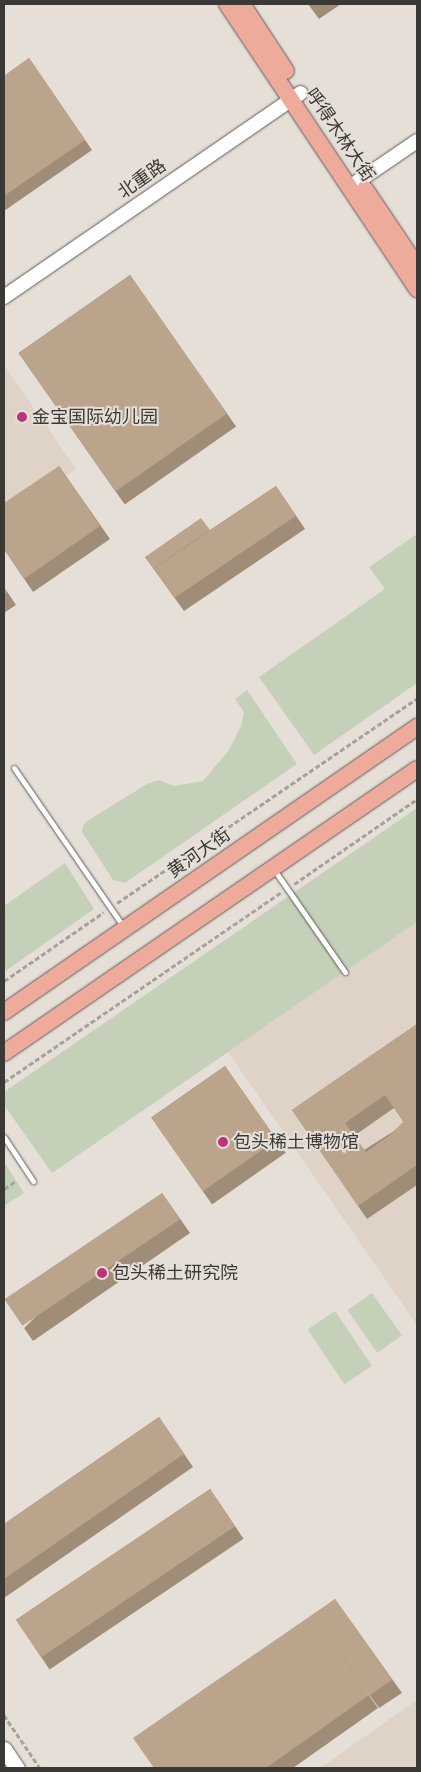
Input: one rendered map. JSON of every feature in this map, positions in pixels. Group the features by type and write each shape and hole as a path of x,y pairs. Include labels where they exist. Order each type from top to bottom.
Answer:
{"main road":[{"name":"呼得木林大街","path":"227,4 297,96"},
{"name":"呼得木林大街","path":"242,4 297,96 355,183 417,266"},
{"name":"呼得木林大街","path":"355,183 417,290"},
{"name":"黄河大街","path":"4,1012 417,727"},
{"path":"4,1054 417,769"},
{"path":"4,1750 17,1768"}],"street":[{"name":"北重路","path":"4,297 297,96"},
{"path":"355,183 417,141"}],"lane":[{"path":"14,768 125,929"},
{"path":"273,868 344,972"},
{"path":"4,1137 33,1181"}],"path":[{"path":"4,981 417,698"},
{"path":"4,1082 417,800"},
{"path":"4,1189 16,1181"},
{"path":"4,1715 40,1768"}],"shaded area":[{"name":"金宝国际幼儿园","path":"4,365 76,469 4,516"},
{"path":"417,922 417,1325 228,1052"},
{"path":"417,1700 417,1768 320,1768"}],"green space":[{"path":"417,534 417,683 314,755 259,677 385,589 369,567"},
{"path":"247,690 297,764 125,883 113,880 82,832 84,823 147,784 159,780 174,786 203,781 229,750 241,726 244,712 235,699"},
{"path":"417,808 417,922 52,1173 4,1105 4,1092"},
{"path":"65,863 94,909 4,972 4,906"},
{"path":"4,1162 24,1193 4,1206"},
{"path":"372,1293 402,1336 377,1353 347,1310"},
{"path":"335,1311 372,1366 345,1384 308,1329"}],"building":[{"path":"29,58 85,140 4,196 4,76"},
{"path":"130,275 227,413 116,491 19,353"},
{"path":"59,466 100,526 24,579 4,549 4,503"},
{"path":"276,486 296,516 174,598 154,568"},
{"path":"201,518 210,530 154,568 155,570 145,557"},
{"path":"417,1024 417,1165 358,1206 292,1110","holes":["385,1095 405,1124 366,1152 345,1123"]},
{"name":"包头稀土博物馆","path":"225,1066 277,1140 203,1191 151,1118"},
{"path":"403,1122 405,1124 371,1158 369,1156"},
{"path":"162,1193 180,1220 22,1326 4,1299"},
{"path":"159,1417 184,1454 4,1579 4,1524"},
{"path":"210,1489 235,1526 41,1657 16,1620"},
{"path":"335,1599 392,1680 370,1695 325,1632 369,1695 266,1768 154,1768 133,1738"}],"place":[{"name":"金宝国际幼儿园","path":"22,417"},
{"name":"包头稀土博物馆","path":"223,1142"},
{"name":"包头稀土研究院","path":"102,1273"}]}
